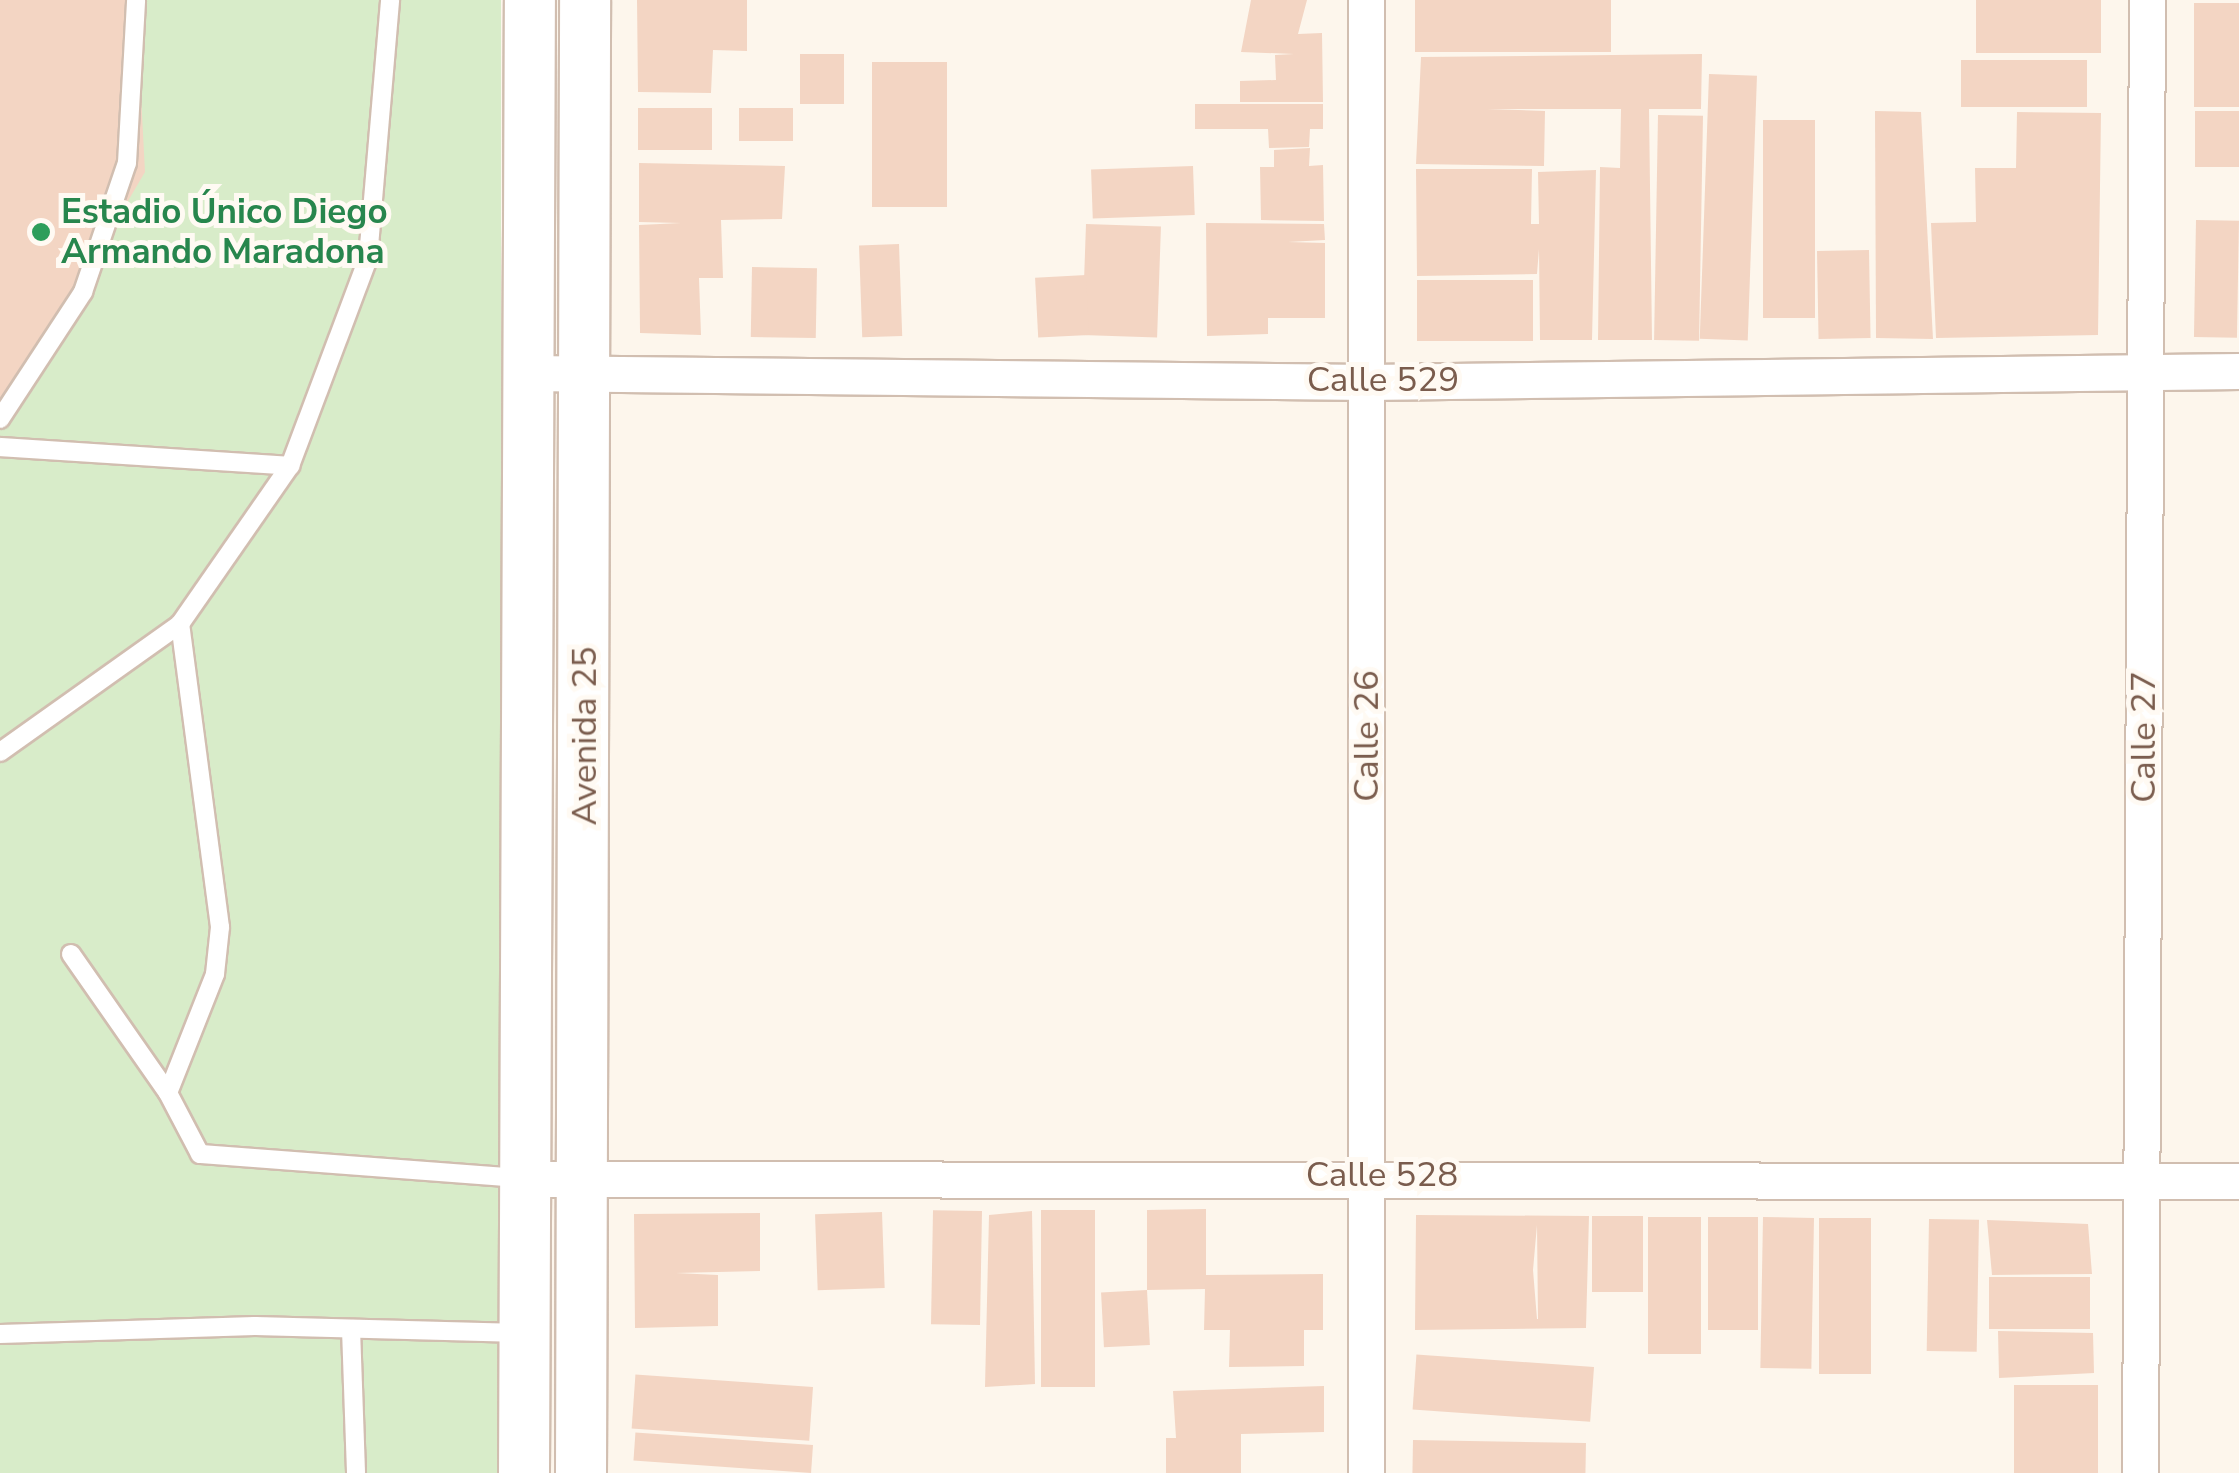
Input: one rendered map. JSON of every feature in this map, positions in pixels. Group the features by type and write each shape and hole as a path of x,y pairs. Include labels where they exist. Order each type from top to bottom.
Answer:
{"main road":[{"name":"Avenida 25","path":"524,1473 530,0"},
{"name":"Avenida 25","path":"581,1473 588,374 585,0"}],"street":[{"name":"Calle 26","path":"1366,0 1366,1473"},
{"name":"Calle 27","path":"2140,1473 2147,0"},
{"name":"Calle 529","path":"527,373 1368,382 2239,371"},
{"name":"Calle 528","path":"525,1178 1366,1174 2239,1181"}],"lane":[{"path":"0,419 83,292 127,163 136,0"},
{"path":"0,752 180,624 290,466 368,258 390,0"},
{"path":"0,447 290,466"},
{"path":"168,1093 214,974 220,928 180,624"},
{"path":"71,954 168,1093 200,1154 525,1178"},
{"path":"350,1329 356,1473"},
{"path":"0,1334 350,1329 524,1333"}],"green space":[{"path":"0,0 501,0 501,1473 0,1473"}],"building":[{"name":"Estadio Único Diego Armando Maradona","path":"0,0 136,0 145,172 0,419"},
{"path":"637,0 747,0 747,51 713,50 711,93 638,92"},
{"path":"1251,0 1307,0 1298,34 1322,33 1323,102 1240,102 1240,81 1276,80 1275,55 1294,54 1241,52"},
{"path":"1415,0 1611,0 1611,52 1415,52"},
{"path":"1976,0 2101,0 2101,53 1976,53"},
{"path":"2194,3 2239,3 2239,107 2194,107"},
{"path":"800,54 844,54 844,104 800,104"},
{"path":"1702,54 1701,109 1649,109 1652,340 1598,340 1600,167 1620,168 1621,109 1487,109 1545,111 1544,166 1416,164 1421,57"},
{"path":"1961,60 2087,60 2087,107 1961,107"},
{"path":"872,62 947,62 947,207 872,207"},
{"path":"1709,74 1757,76 1748,341 1700,339"},
{"path":"1195,104 1323,104 1323,129 1310,129 1309,147 1269,148 1268,129 1195,129"},
{"path":"638,108 712,108 712,150 638,150"},
{"path":"739,108 793,108 793,141 739,141"},
{"path":"1875,111 1921,112 1933,339 1876,338"},
{"path":"2195,111 2239,111 2239,167 2195,167"},
{"path":"2017,112 2101,113 2098,335 1936,338 1931,223 1976,222 1975,168 2016,168"},
{"path":"1658,115 1703,116 1699,341 1654,340"},
{"path":"1763,120 1815,120 1815,318 1763,318"},
{"path":"1310,148 1309,166 1323,165 1324,221 1261,220 1260,167 1274,167 1274,150"},
{"path":"639,163 785,166 782,219 721,220 723,278 699,278 701,335 640,333 639,225 681,223 639,222"},
{"path":"1193,166 1195,215 1093,219 1091,170"},
{"path":"1416,169 1532,169 1531,224 1539,224 1538,172 1596,170 1592,340 1540,340 1539,249 1537,274 1417,276"},
{"path":"2196,220 2239,221 2237,338 2194,337"},
{"path":"1206,223 1324,224 1325,240 1288,242 1325,243 1325,318 1268,318 1268,334 1207,336"},
{"path":"1086,224 1161,227 1157,338 1082,335"},
{"path":"899,244 902,336 862,337 859,245"},
{"path":"1869,250 1871,338 1819,339 1817,251"},
{"path":"752,267 817,268 816,338 751,337"},
{"path":"1086,275 1089,335 1038,338 1035,278"},
{"path":"1417,280 1533,280 1533,341 1417,341"},
{"path":"1206,1209 1206,1275 1323,1274 1323,1330 1304,1330 1304,1366 1229,1367 1230,1330 1204,1330 1205,1289 1147,1290 1147,1210"},
{"path":"933,1210 982,1211 980,1325 931,1324"},
{"path":"1041,1210 1095,1210 1095,1387 1041,1387"},
{"path":"1032,1211 1035,1384 985,1387 989,1215"},
{"path":"882,1212 885,1288 818,1290 815,1214"},
{"path":"760,1213 760,1271 676,1273 718,1275 718,1326 635,1328 634,1214"},
{"path":"1416,1215 1589,1216 1586,1328 1415,1330","holes":["1537,1225 1538,1319 1533,1270"]},
{"path":"1592,1216 1643,1216 1643,1292 1592,1292"},
{"path":"1648,1217 1701,1217 1701,1354 1648,1354"},
{"path":"1708,1217 1758,1217 1758,1330 1708,1330"},
{"path":"1763,1217 1814,1218 1811,1369 1760,1368"},
{"path":"1819,1218 1871,1218 1871,1374 1819,1374"},
{"path":"1929,1219 1979,1220 1977,1352 1927,1351"},
{"path":"1987,1220 2088,1224 2092,1274 1992,1275"},
{"path":"1989,1277 2090,1277 2090,1329 1989,1329"},
{"path":"1147,1290 1150,1345 1104,1347 1101,1292"},
{"path":"1998,1331 2093,1333 2094,1373 1999,1378"},
{"path":"1416,1355 1594,1367 1590,1422 1413,1409"},
{"path":"635,1375 813,1387 809,1441 632,1428"},
{"path":"2014,1385 2098,1385 2098,1473 2014,1473"},
{"path":"1324,1386 1324,1432 1241,1434 1241,1473 1166,1473 1166,1438 1176,1438 1173,1391"},
{"path":"635,1433 813,1445 811,1473 633,1461"},
{"path":"1413,1440 1586,1443 1585,1473 1412,1473"}],"place":[{"name":"Estadio Único Diego Armando Maradona","path":"41,232"}]}
